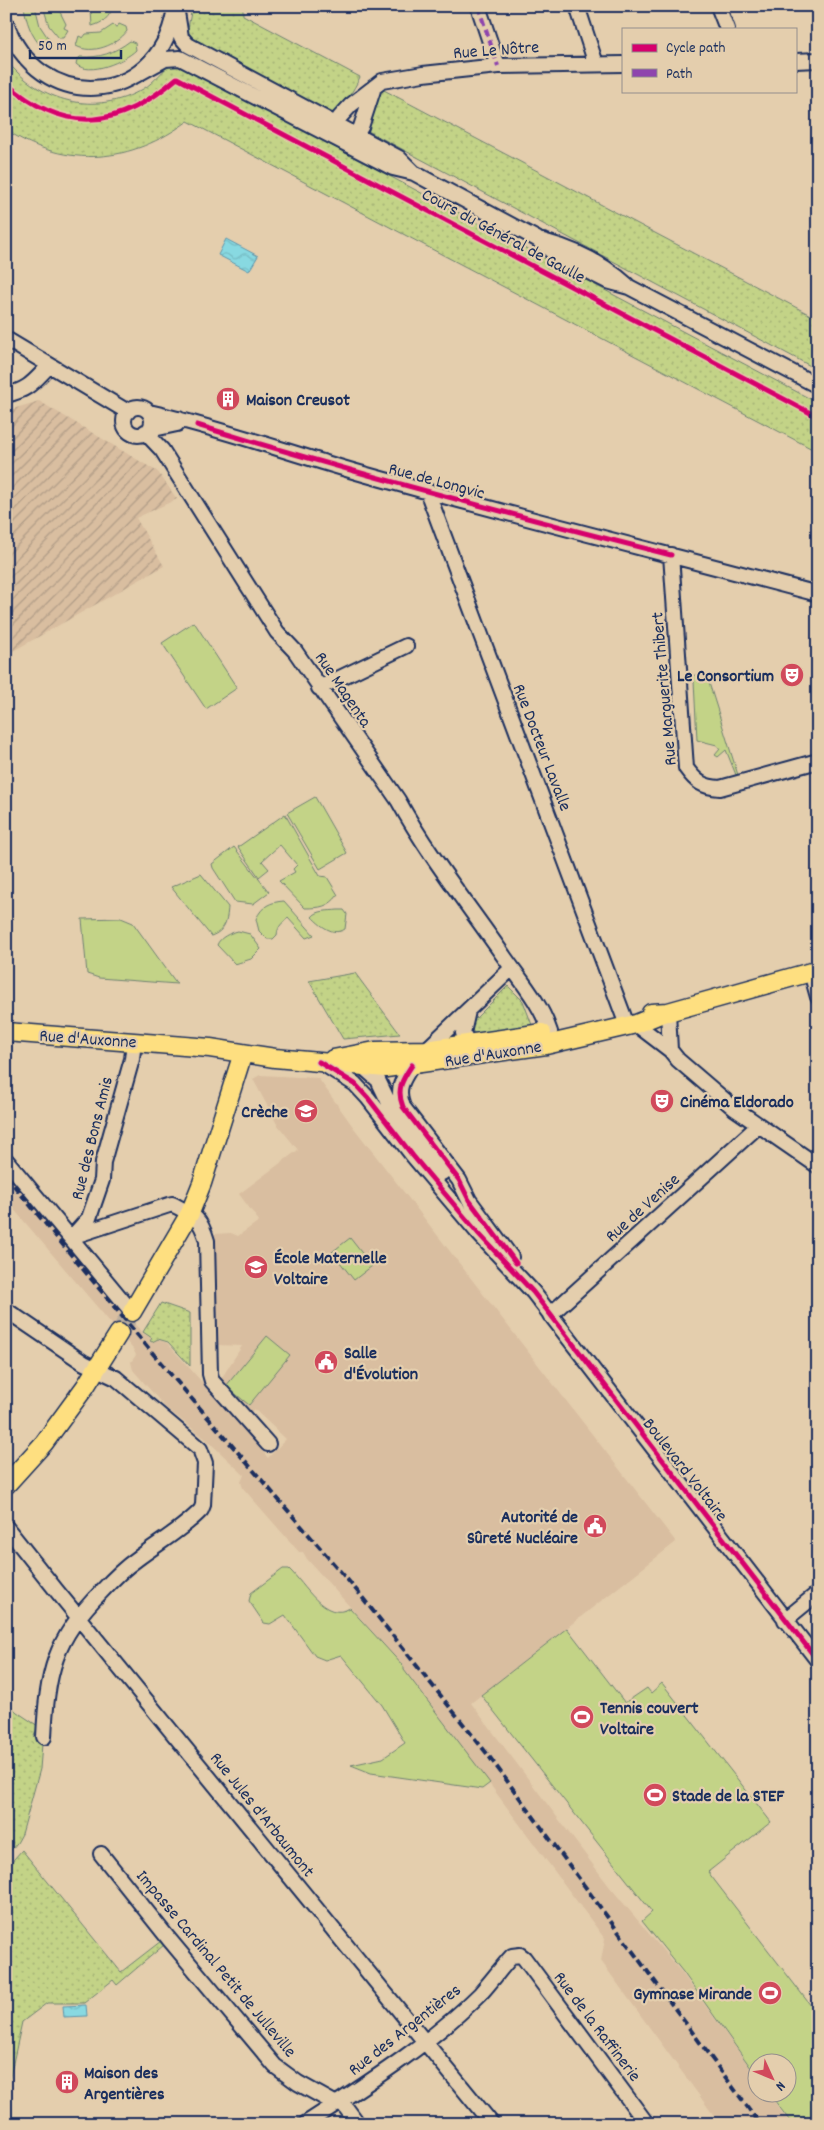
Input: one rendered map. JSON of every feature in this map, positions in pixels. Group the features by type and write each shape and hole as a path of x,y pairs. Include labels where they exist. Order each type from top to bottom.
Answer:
{"main road":[{"name":"Rue d'Auxonne","path":"6,1032 210,1048 373,1070 426,1050 471,1050 550,1032 630,1020 815,971"},
{"name":"Rue d'Auxonne","path":"319,1062 375,1051 407,1058 471,1050 546,1045 597,1034 630,1020"},
{"path":"132,1312 190,1213 202,1183 242,1053"},
{"path":"6,1485 44,1443 119,1333"}],"street":[{"path":"6,23 12,38 30,64 43,74 57,82 88,88 104,87 134,76 147,66 166,41 172,26 175,6"},
{"name":"Cours du Général de Gaulle","path":"175,6 181,38 188,45 353,141 399,158 414,173 537,239 563,246 607,268 630,287 818,386"},
{"path":"478,6 498,66"},
{"path":"577,6 596,64"},
{"path":"718,6 726,28"},
{"name":"Cours du Général de Gaulle","path":"134,76 165,59 180,58 333,130"},
{"path":"796,61 818,60"},
{"name":"Rue Le Nôtre","path":"333,130 351,105 382,81 423,74 498,66 622,64"},
{"path":"353,141 361,127 374,87"},
{"path":"6,339 128,412"},
{"path":"6,396 33,384 49,366"},
{"path":"147,431 152,421 149,412 141,407 136,407 128,412 124,420 126,428 137,434 177,424 179,419"},
{"name":"Rue de Longvic","path":"149,412 427,491 818,594"},
{"name":"Rue Magenta","path":"147,431 162,450 277,632 295,651 542,1010 550,1032"},
{"name":"Rue Docteur Lavalle","path":"427,491 630,1020"},
{"name":"Rue Marguerite Thibert","path":"671,555 686,768 696,781 706,787 720,788 818,761"},
{"path":"319,688 406,646"},
{"path":"426,1050 512,968"},
{"path":"815,971 818,997"},
{"path":"468,1011 463,1033 471,1050"},
{"path":"666,1012 670,1050"},
{"path":"630,1020 670,1050 678,1060 758,1126 818,1166"},
{"name":"Rue des Bons Amis","path":"71,1237 89,1218 102,1180 103,1162 132,1059 134,1042"},
{"name":"Boulevard Voltaire","path":"347,1055 373,1070 390,1105 417,1142 452,1184 469,1200 529,1280 533,1292"},
{"name":"Boulevard Voltaire","path":"407,1058 399,1086 399,1098 403,1107 459,1180 469,1200"},
{"name":"Boulevard Voltaire","path":"319,1062 355,1084 478,1233 533,1292 818,1662"},
{"path":"368,1098 373,1070"},
{"name":"Rue de Venise","path":"550,1314 758,1126"},
{"name":"Rue des Bons Amis","path":"6,1160 132,1312"},
{"path":"71,1237 172,1204 190,1213 202,1225 207,1241 210,1374 212,1381 268,1444"},
{"path":"6,1310 84,1363 116,1378 200,1449 205,1463 204,1505 197,1514 124,1569 78,1617 62,1641 52,1666 46,1697 44,1737"},
{"name":"Rue Jules d'Arbaumont","path":"6,1527 492,2124"},
{"path":"785,1620 818,1593"},
{"name":"Impasse Cardinal Petit de Julleville","path":"101,1854 168,1938 275,2066 298,2083 338,2102"},
{"name":"Rue des Argentières","path":"305,2124 390,2068 425,2041 470,2003 512,1956 516,1955"},
{"name":"Rue de la Raffinerie","path":"516,1955 524,1958 647,2124"},
{"path":"338,2102 358,2124"}],"shaded area":[{"path":"39,401 158,472 177,499 136,518 164,566 6,655 6,411"},
{"path":"260,1075 318,1078 354,1128 676,1542 471,1703 609,1886 682,1973 746,2062 746,2102 774,2102 790,2124 720,2124 601,1961 605,1939 404,1667 307,1559 303,1552 299,1552 243,1488 241,1482 244,1475 208,1441 165,1407 133,1370 131,1362 136,1355 133,1349 6,1200 6,1169 144,1334 151,1338 149,1341 151,1343 157,1339 167,1343 202,1382 207,1382 268,1458 286,1439 254,1409 248,1415 219,1382 242,1346 217,1345 216,1315 212,1314 214,1234 231,1233 238,1236 259,1221 239,1194 298,1150 277,1124 253,1079"}],"green space":[{"path":"24,6 35,6 40,26 50,41 49,47 42,47 35,38 28,23"},
{"path":"43,6 57,6 66,24 64,28 68,30 63,38 59,38 49,26"},
{"path":"97,6 113,6 106,19 92,26 91,10"},
{"path":"192,6 243,6 243,15 360,77 355,88 333,115 193,41 187,35"},
{"path":"119,24 126,27 127,31 117,41 97,49 82,49 76,46 79,36 83,38 86,34 101,33 113,25 117,27"},
{"path":"130,41 135,43 136,50 116,63 89,69 82,68 76,64 80,57 94,57 106,54"},
{"path":"6,60 35,86 52,95 69,101 88,103 125,98 152,83 174,62 818,403 818,452 188,121 144,146 122,153 76,156 29,143 6,130"},
{"path":"382,89 818,319 818,370 366,130 378,93"},
{"path":"194,622 237,688 206,709 162,643"},
{"path":"706,673 738,775 736,775 726,750 718,757 715,755 720,749 717,745 697,740 694,681 692,681 691,676"},
{"path":"315,797 347,853 320,869 287,813"},
{"path":"285,814 320,876 327,877 338,895 328,904 320,907 305,908 279,881 295,872 293,869 297,865 280,845 262,861 269,869 259,877 238,847"},
{"path":"234,847 269,892 253,904 235,902 213,868 212,864"},
{"path":"201,874 228,907 224,925 216,934 211,936 171,887"},
{"path":"284,901 314,935 306,938 288,918 278,929 277,935 273,939 267,939 259,931 256,919 261,911 275,902"},
{"path":"344,910 347,914 345,929 336,932 327,929 312,917 320,912"},
{"path":"121,918 133,923 177,984 99,978 87,974 82,919"},
{"path":"238,931 250,934 261,949 251,959 235,964 217,945 218,942 229,934"},
{"path":"355,973 400,1034 343,1039 309,981"},
{"path":"508,986 523,1001 532,1025 506,1031 474,1033 469,1025"},
{"path":"350,1238 372,1266 354,1280 332,1252"},
{"path":"161,1303 190,1313 190,1366 168,1342 158,1339 152,1342 150,1341 152,1338 143,1332"},
{"path":"267,1336 290,1355 249,1405 226,1386"},
{"path":"283,1569 289,1569 316,1600 324,1606 332,1610 341,1611 350,1608 404,1667 404,1670 490,1783 482,1789 371,1773 351,1765 383,1758 405,1743 382,1705 341,1655 325,1660 315,1656 285,1615 270,1624 264,1623 249,1601 251,1593"},
{"name":"Stade de la STEF","path":"567,1628 625,1703 647,1688 651,1693 662,1683 771,1822 708,1872 818,2015 818,2124 792,2124 776,2102 796,2102 796,2052 746,2052 746,2061 683,1972 642,1921 652,1912 481,1695"},
{"path":"6,1702 38,1726 34,1736 42,1744 40,1769 22,1834 6,1856"},
{"path":"22,1850 121,1972 161,1941 164,1945 117,1985 113,1980 84,2003 47,2003 22,2022 6,2095 6,1868"}],"water":[{"path":"226,239 258,256 249,271 218,255"},
{"path":"86,2005 87,2016 64,2017 63,2006"}],"tunnel":[{"path":"119,1333 132,1312"}],"railway":[{"path":"6,1176 155,1356 358,1592 488,1755 760,2124"}],"marked path":[{"path":"478,6 498,66"}],"cycle path":[{"path":"6,83 28,100 50,112 71,118 93,119 114,116 135,107 156,95 177,78 818,417"},
{"path":"197,425 433,493 671,555"},
{"path":"319,1062 355,1084 478,1233 533,1292 818,1661"},
{"path":"412,1065 401,1085 400,1095 403,1107 459,1180 469,1200 516,1263"}],"place":[{"name":"Maison Creusot","path":"228,399"},
{"name":"Le Consortium","path":"792,675"},
{"name":"Cinéma Eldorado","path":"662,1101"},
{"name":"Crèche","path":"306,1111"},
{"name":"École Maternelle Voltaire","path":"256,1267"},
{"name":"Salle d'Évolution","path":"326,1362"},
{"name":"Autorité de Sûreté Nucléaire","path":"595,1526"},
{"name":"Tennis couvert Voltaire","path":"582,1717"},
{"name":"Stade de la STEF","path":"655,1795"},
{"name":"Gymnase Mirande","path":"770,1993"},
{"name":"Maison des Argentières","path":"67,2082"}]}
